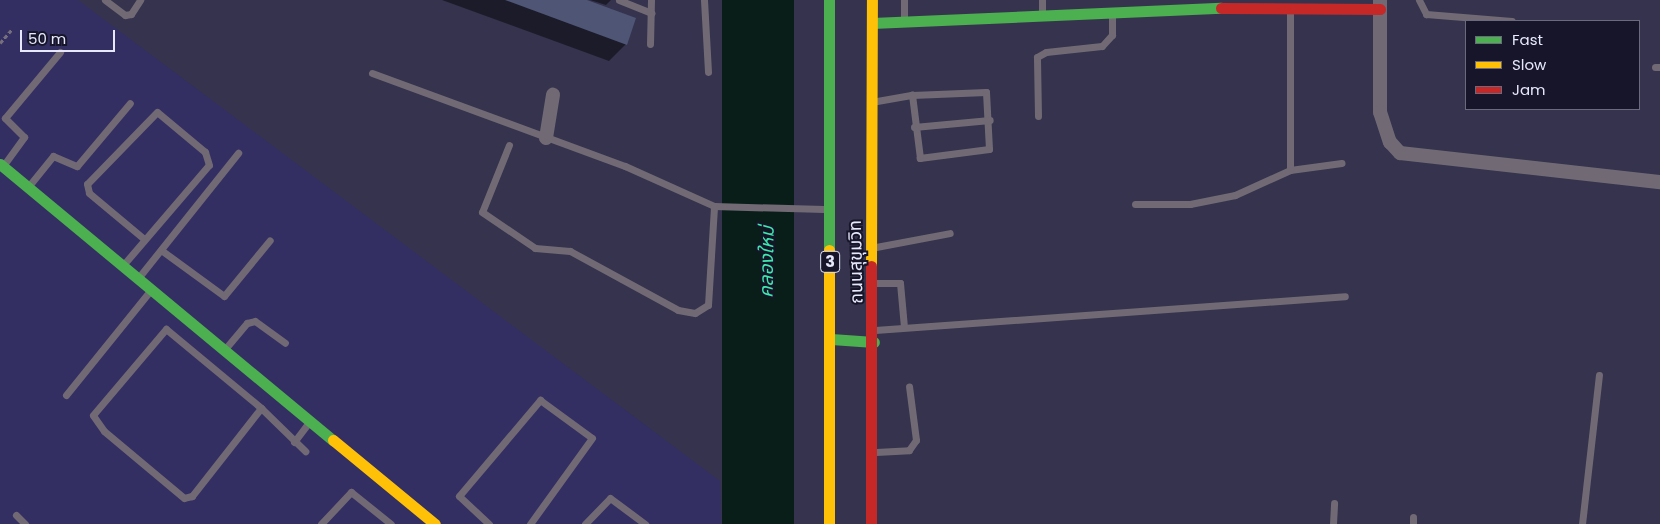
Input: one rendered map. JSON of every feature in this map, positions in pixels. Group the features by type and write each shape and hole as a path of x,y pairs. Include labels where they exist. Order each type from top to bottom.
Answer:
{"main road":[{"name":"ถนนสุขุมวิท","path":"829,0 831,339 829,524"},
{"name":"ถนนสุขุมวิท","path":"871,524 875,336 873,284 872,0"},
{"path":"872,23 904,19 1116,12 1290,9 1380,4"},
{"path":"1,165 310,421 427,522"},
{"path":"831,339 875,336"}],"street":[{"path":"1380,4 1380,112 1390,142 1400,153 1660,182"},
{"path":"546,138 553,95"}],"lane":[{"path":"105,0 125,15 131,14 140,0"},
{"path":"619,0 651,13"},
{"path":"650,0 650,44"},
{"path":"704,0 708,72"},
{"path":"904,0 904,19"},
{"path":"1042,0 1042,15"},
{"path":"1038,116 1037,57 1046,52 1102,46 1112,34 1119,0"},
{"path":"1419,0 1426,14 1500,20"},
{"path":"1290,9 1290,170"},
{"path":"1,165 24,137 4,118 60,52"},
{"path":"372,73 625,166 717,205 798,207 830,210"},
{"path":"873,102 912,95 986,92 991,143 985,152 930,158 916,154 912,95"},
{"path":"28,188 54,156 77,166 130,103"},
{"path":"122,266 210,162 196,142 157,112 87,184 90,193 144,239"},
{"path":"914,127 990,120"},
{"path":"509,145 482,212 535,248 570,251 678,310 699,313 708,305 717,205"},
{"path":"138,279 238,153"},
{"path":"1135,204 1190,204 1235,195 1290,170 1342,164"},
{"path":"873,247 950,233"},
{"path":"161,250 224,296 270,240"},
{"path":"873,284 883,280 900,283 904,327"},
{"path":"66,395 151,290"},
{"path":"875,336 904,327 1345,296"},
{"path":"224,350 248,323 255,321 285,343"},
{"path":"261,408 192,496 184,498 104,431 93,415 166,329 261,408 305,451"},
{"path":"1582,524 1598,374"},
{"path":"873,452 909,450 916,440 909,386"},
{"path":"489,524 459,496 540,400 592,438 530,524"},
{"path":"294,442 310,421"},
{"path":"321,524 351,492 391,524"},
{"path":"585,524 610,498 645,524"},
{"path":"1333,524 1334,504"},
{"path":"16,515 25,524"}],"path":[{"path":"0,43 12,29"}],"shaded area":[{"path":"0,0 78,0 720,481 721,524 0,524"}],"water":[{"name":"คลองใหม่","path":"722,0 794,0 794,524 722,524"}],"building":[{"path":"505,0 587,0 636,18 627,45"}],"traffic: fast":[{"path":"829,0 829,250"},
{"path":"872,23 1221,8"},
{"path":"0,164 333,440"},
{"path":"831,339 874,342"}],"traffic: slow":[{"path":"871,266 872,0"},
{"path":"829,250 829,524"},
{"path":"333,440 435,524"}],"traffic: jam":[{"path":"1221,8 1380,9"},
{"path":"871,266 871,524"}]}
